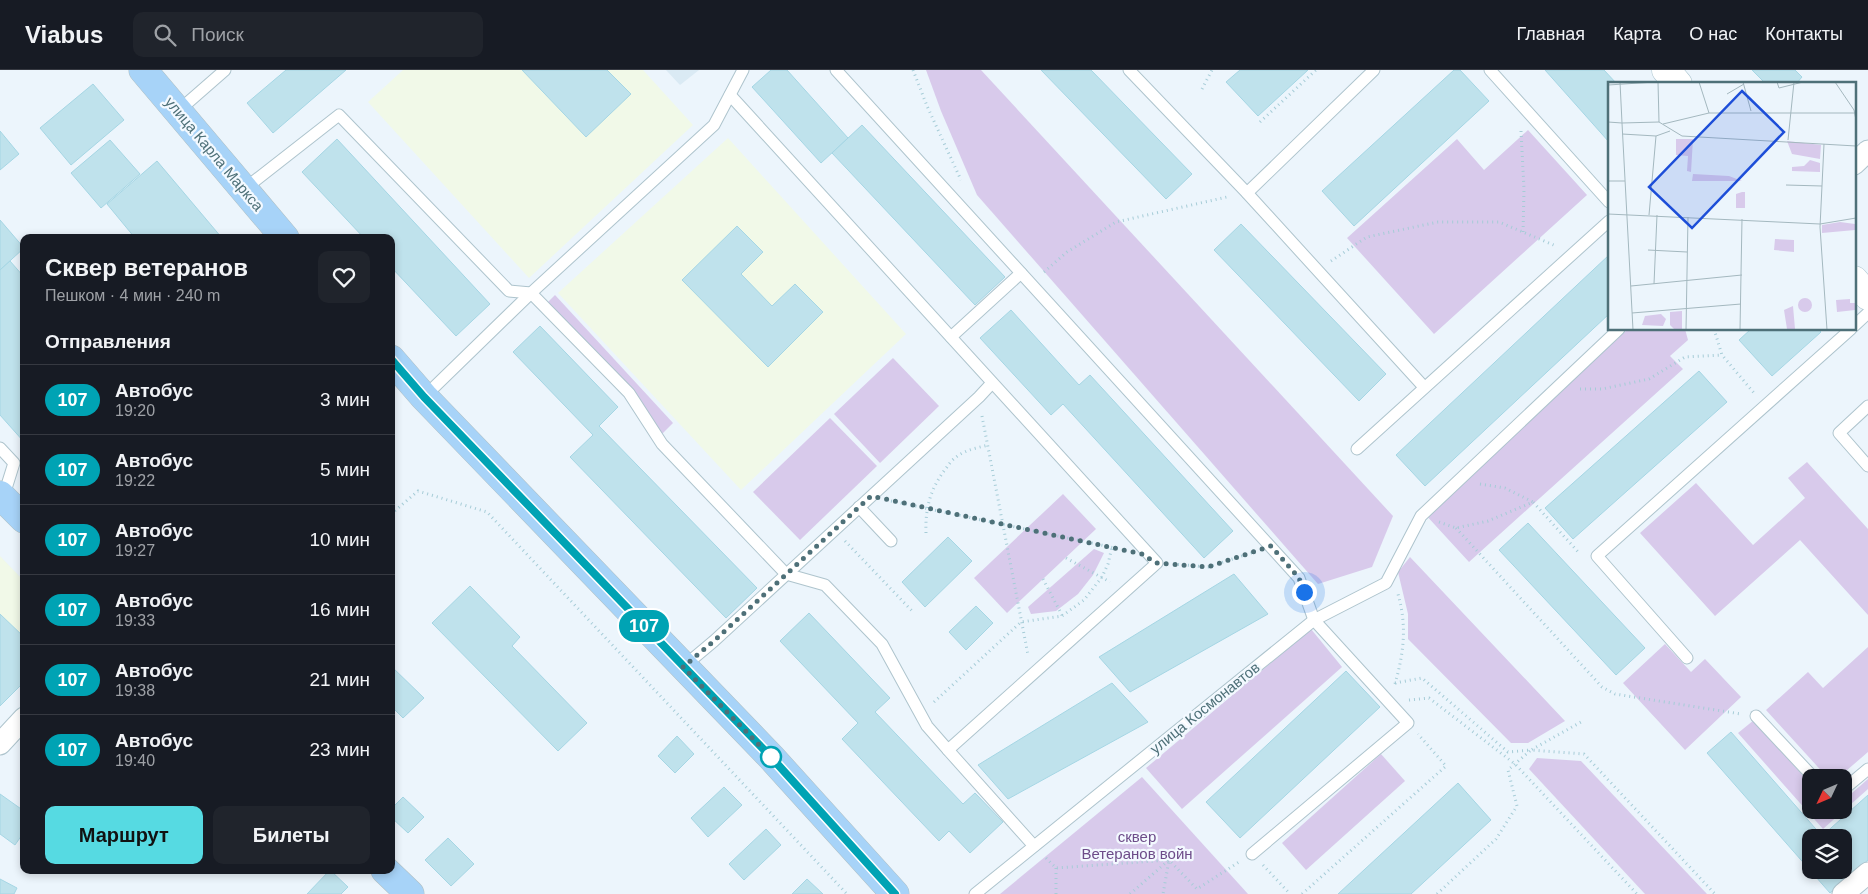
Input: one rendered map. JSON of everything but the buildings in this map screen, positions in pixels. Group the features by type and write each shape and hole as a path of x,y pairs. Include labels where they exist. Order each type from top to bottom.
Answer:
{"main road":[{"name":"улица Карла Маркса","path":"143,70 282,234"},
{"path":"395,364 424,397 771,757 895,894"},
{"path":"1,496 20,515"},
{"path":"389,874 410,894"}],"street":[{"path":"1666,70 1676,82"},
{"path":"1856,162 1868,151"},
{"path":"1856,282 1868,296"},
{"path":"0,744 20,722"},
{"path":"1844,894 1868,873"}],"lane":[{"path":"178,112 225,70"},
{"path":"424,397 531,293 714,125 743,70"},
{"path":"836,70 1271,546 1299,578 1314,620 1408,722 1252,854"},
{"path":"1129,70 1247,192 1424,387"},
{"path":"1247,192 1374,70"},
{"path":"1490,70 1608,201"},
{"path":"730,95 1156,563 948,750"},
{"path":"243,190 339,115 509,292 531,293 629,393 662,444 786,574 825,585 876,637 882,644 927,726 1034,846"},
{"path":"1357,449 1608,223"},
{"path":"951,337 1022,273"},
{"path":"1856,324 1868,313"},
{"name":"улица Космонавтов","path":"975,894 1314,620 1386,583 1421,516 1617,330"},
{"path":"1687,658 1597,556 1850,330"},
{"path":"683,667 714,641 979,397 992,382"},
{"path":"1868,406 1839,433 1868,466"},
{"path":"0,448 14,463 1,496"},
{"path":"859,507 891,541"},
{"path":"1756,716 1806,769"},
{"path":"1852,782 1868,769"}],"path":[{"path":"913,70 927,106 964,186"},
{"path":"1202,89 1212,70"},
{"path":"1260,122 1316,70"},
{"path":"1516,99 1522,141 1523,233"},
{"path":"1031,283 1067,252 1116,222 1247,192"},
{"path":"1318,270 1367,237 1438,222 1499,222 1574,253"},
{"path":"1714,330 1722,355 1764,406"},
{"path":"1554,389 1602,388 1649,380 1685,357 1722,355"},
{"path":"979,397 1032,676"},
{"path":"926,533 926,509 941,474 954,458 973,449 988,445"},
{"path":"1458,481 1505,488 1534,502 1580,554"},
{"path":"395,511 418,491 487,512 846,894"},
{"path":"871,496 1142,554 1156,563 1208,567 1271,546"},
{"path":"1456,528 1488,521 1534,502"},
{"path":"1421,516 1456,528 1602,686 1615,694 1756,716"},
{"path":"834,530 914,613"},
{"path":"921,715 1021,622 1062,616 1084,600 1102,577 1108,564 1112,547"},
{"path":"1066,558 1126,591"},
{"path":"1392,573 1404,615 1402,656 1389,702 1429,698 1515,764 1637,894"},
{"path":"1043,579 1074,638"},
{"path":"1375,686 1422,678 1508,752 1531,750 1584,754 1715,894"},
{"path":"1302,894 1446,766 1408,722"},
{"path":"1437,894 1496,839 1517,806 1508,770 1531,750 1581,722"},
{"path":"1034,846 1056,868 1056,894"},
{"path":"1169,860 1197,889 1252,854 1290,894"},
{"path":"1056,868 1169,860"},
{"path":"1130,894 1169,860"},
{"path":"1163,894 1169,860"}],"shaded area":[{"path":"403,70 643,70 693,125 529,278 368,102"},
{"path":"666,70 699,70 680,85"},
{"path":"728,138 906,334 741,490 558,293"},
{"path":"0,556 20,577 20,686 0,706"}],"green space":[{"path":"926,70 981,70 1393,516 1372,567 1318,584 977,195 941,111"},
{"path":"1528,130 1587,195 1434,334 1347,238 1457,139 1484,170"},
{"path":"555,295 673,423 663,433 659,433 545,305"},
{"path":"1627,330 1685,330 1688,340 1670,356 1683,369 1469,562 1424,513"},
{"path":"893,358 939,406 880,463 834,414"},
{"path":"830,418 877,466 800,540 753,492"},
{"path":"1807,462 1868,529 1868,615 1800,540 1715,616 1640,533 1696,483 1753,545 1805,498 1788,478"},
{"path":"1063,494 1096,529 1007,613 974,578"},
{"path":"1094,549 1104,553 1093,575 1078,594 1056,611 1031,614 1028,607"},
{"path":"1410,557 1565,721 1528,743 1511,743 1408,639 1408,614 1398,572"},
{"path":"1311,629 1342,667 1182,809 1146,768"},
{"path":"1665,644 1691,672 1705,659 1741,697 1685,750 1623,683"},
{"path":"1868,647 1868,752 1848,769 1820,769 1766,710 1808,672 1823,688"},
{"path":"1754,720 1802,775 1802,805 1738,733"},
{"path":"1381,754 1405,781 1306,870 1282,843"},
{"path":"1537,758 1581,761 1707,894 1645,894 1529,769"},
{"name":"сквер Ветеранов войн","path":"1142,777 1248,894 1000,894"},
{"path":"1868,779 1868,789 1852,803 1852,793"},
{"path":"1814,819 1834,819 1823,829"}],"bus line":[{"name":"107","path":"395,364 424,397 771,757 895,894"}],"route":[{"path":"771,757 683,667 714,641 871,496 1142,554 1156,563 1208,567 1271,546 1299,578 1304,592"}]}
